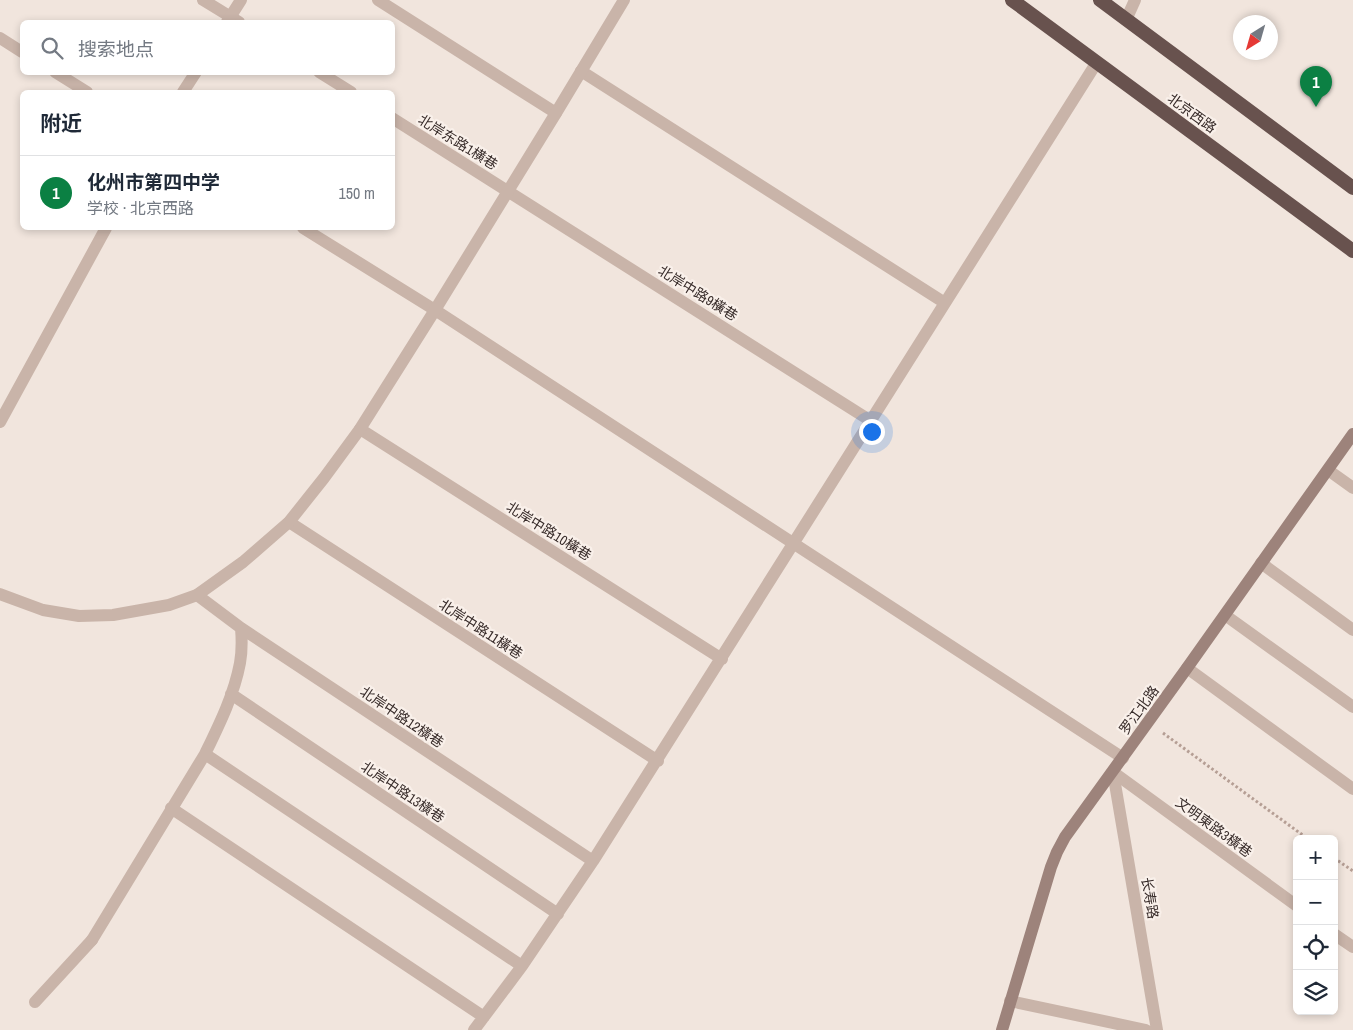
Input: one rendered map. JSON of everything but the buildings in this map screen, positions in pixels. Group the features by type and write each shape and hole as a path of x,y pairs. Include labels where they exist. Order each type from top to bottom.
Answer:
{"highway":[{"name":"北京西路","path":"1012,0 1353,251"},
{"path":"1100,0 1353,188"}],"main road":[{"name":"罗江北路","path":"1002,1030 1051,867 1065,837 1353,434"}],"street":[{"path":"203,0 231,20"},
{"path":"232,20 241,0"},
{"path":"378,0 556,113"},
{"path":"0,594 42,610 79,616 113,615 169,605 197,595 243,562 289,522 360,429 435,310 624,0"},
{"path":"1126,20 1135,0"},
{"path":"0,38 20,51"},
{"path":"474,1030 558,914 658,761 1096,62"},
{"path":"581,71 945,303"},
{"path":"60,75 84,90"},
{"path":"184,90 194,75"},
{"path":"324,75 348,90"},
{"name":"北岸东路1横巷","path":"395,120 508,191"},
{"name":"北岸中路9橫巷","path":"508,191 871,420"},
{"path":"0,422 105,230"},
{"path":"306,230 435,310 1123,758"},
{"name":"北岸中路10橫巷","path":"360,429 722,659"},
{"path":"1328,470 1353,488"},
{"name":"北岸中路11橫巷","path":"289,522 658,761"},
{"path":"1261,563 1353,630"},
{"name":"北岸中路12橫巷","path":"197,595 242,628 593,862"},
{"path":"1225,615 1353,707"},
{"path":"35,1002 92,940 205,754 220,724 240,665 242,628"},
{"path":"1187,668 1353,789"},
{"name":"北岸中路13橫巷","path":"231,694 558,914"},
{"path":"205,754 522,966"},
{"name":"文明東路3橫巷","path":"1113,772 1293,903"},
{"name":"长寿路","path":"1113,772 1157,1030"},
{"path":"171,808 484,1017"},
{"path":"1338,937 1353,947"},
{"path":"1010,1001 1146,1030"}],"path":[{"path":"1148,722 1303,835"},
{"path":"1338,861 1353,871"}],"place":[{"name":"化州市第四中学","path":"1316,107"}]}
